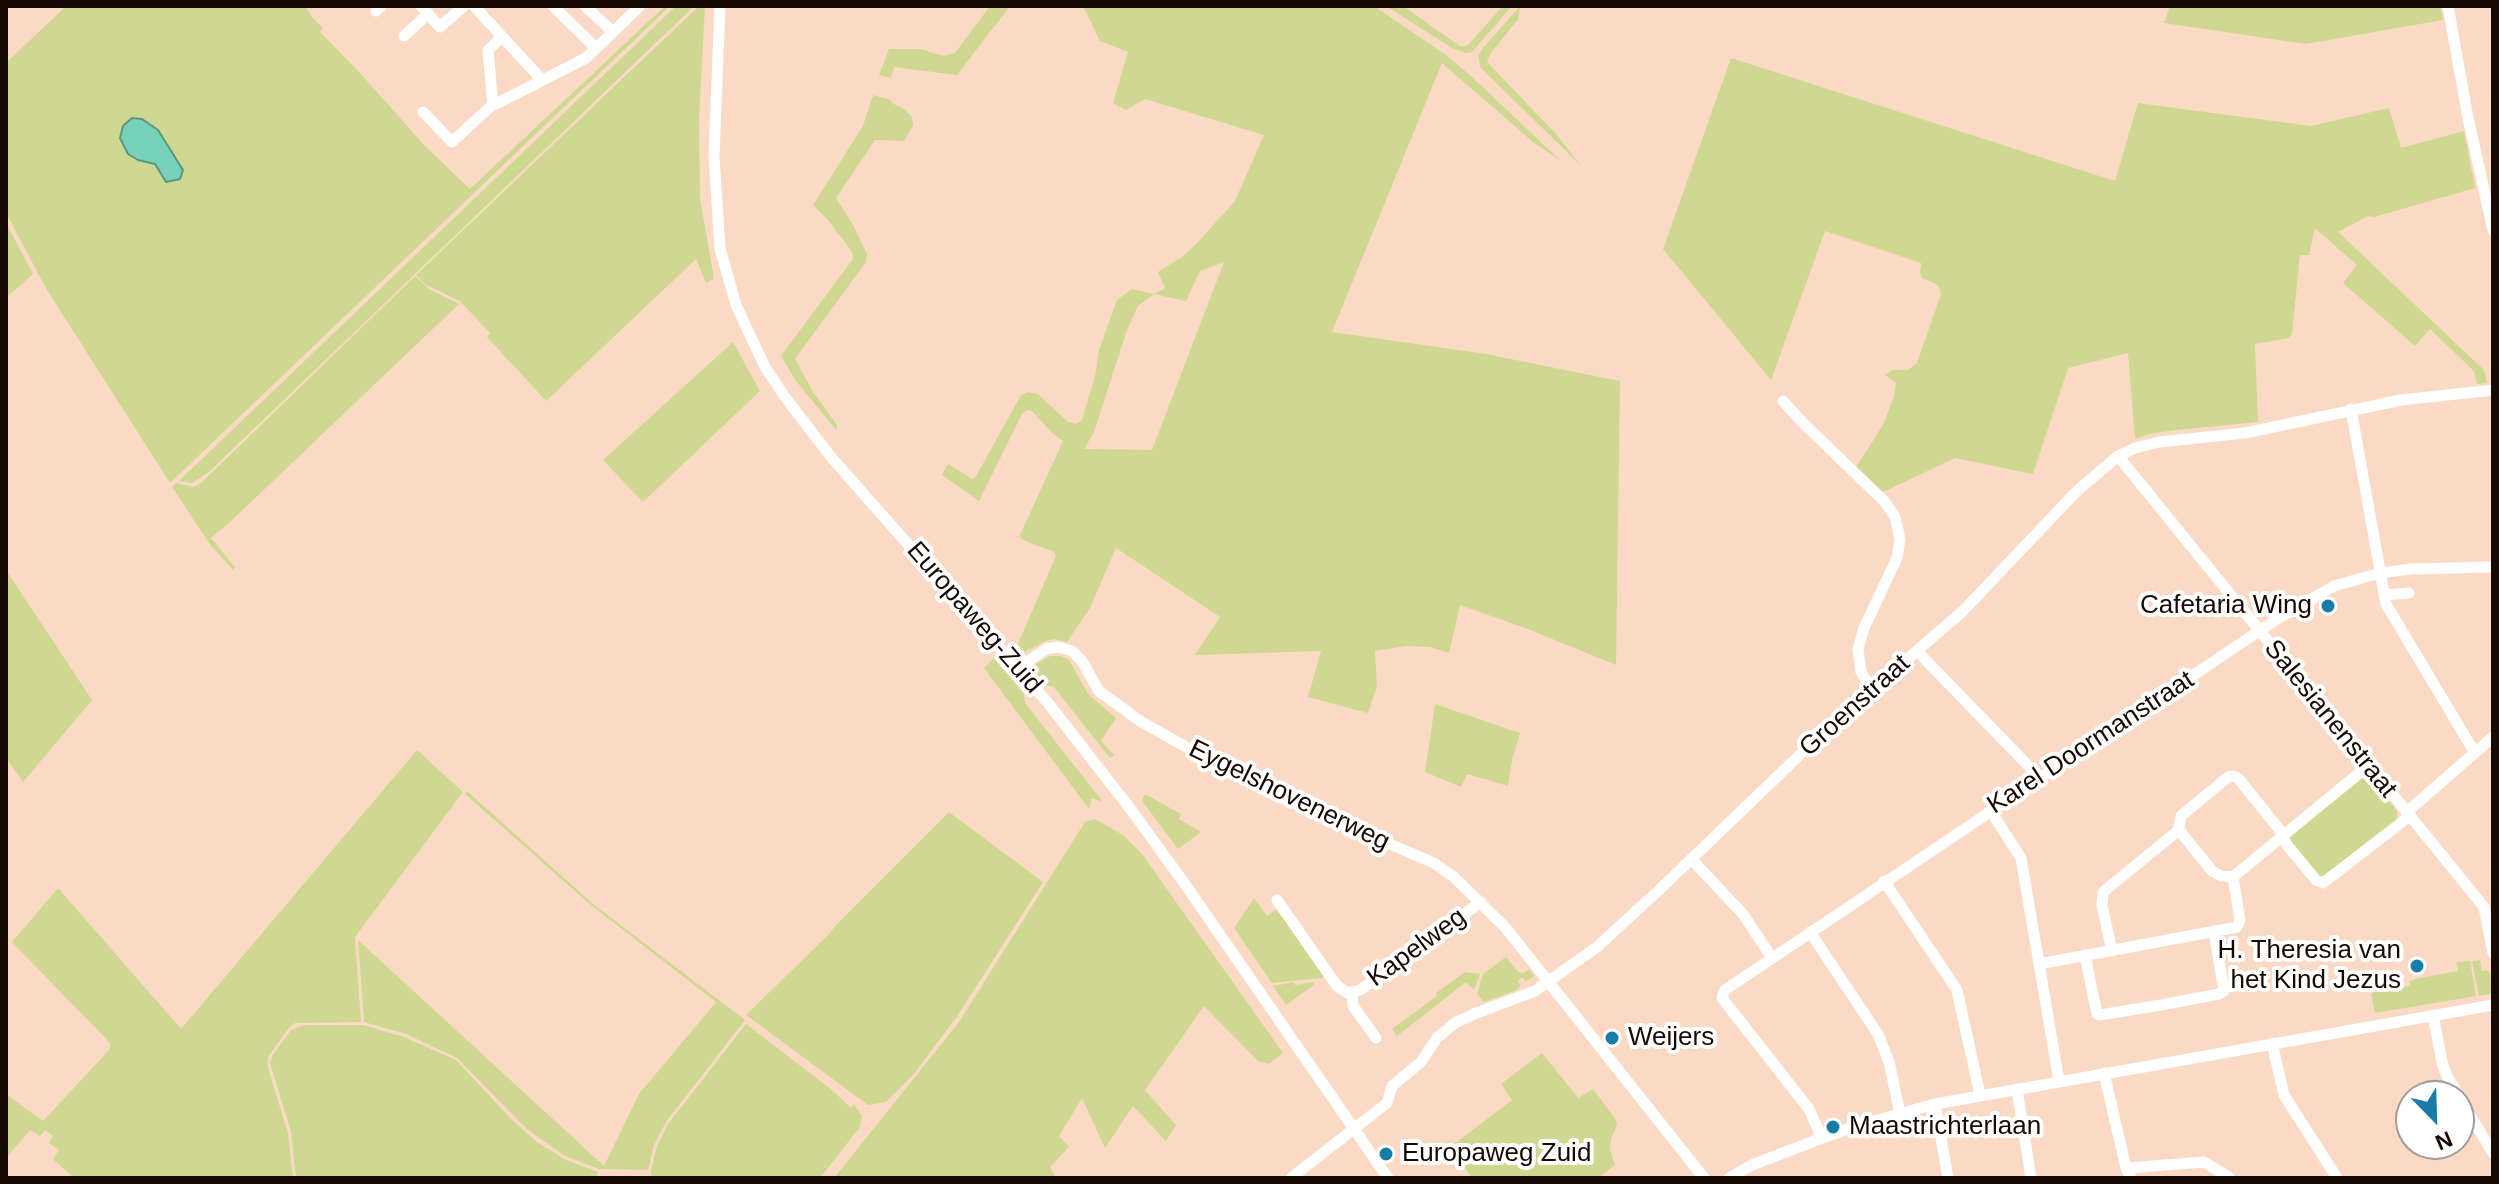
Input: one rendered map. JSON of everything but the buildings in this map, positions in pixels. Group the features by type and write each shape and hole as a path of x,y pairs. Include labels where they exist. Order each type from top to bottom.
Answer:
{"street":[{"path":"404,36 424,10 440,27 464,6"},
{"path":"474,6 542,80"},
{"path":"553,6 596,48"},
{"path":"585,6 613,32"},
{"name":"Europaweg-Zuid","path":"720,6 714,112 715,194 720,248 746,330 765,367 831,457 1018,668 1132,811 1388,1178"},
{"path":"2448,6 2468,118 2493,230"},
{"path":"423,112 452,142 493,105 584,59 633,8"},
{"path":"493,105 488,50 502,37"},
{"name":"Groenstraat","path":"1291,1178 1387,1103 1392,1086 1421,1062 1437,1038 1455,1023 1550,983 1597,947 1777,775 1974,600 2076,492 2118,456 2159,442 2245,433 2401,400 2493,390"},
{"path":"1783,401 1885,502 1895,517 1900,539 1897,558 1864,628 1858,649 1861,672 1872,690"},
{"path":"2351,409 2384,595 2392,615 2475,753"},
{"name":"Salesianenstraat","path":"2118,456 2407,812 2488,906 2493,953"},
{"name":"Karel Doormanstraat","path":"1822,1138 1809,1109 1722,998 1725,990 2274,621 2334,586 2380,573 2411,569 2493,567"},
{"path":"2384,595 2409,593"},
{"name":"Eygelshovenerweg","path":"1018,668 1046,649 1058,647 1072,651 1082,661 1099,691 1140,721 1282,798 1434,863 1454,877 1505,927 1704,1178"},
{"path":"1917,651 2040,778"},
{"path":"2112,951 2102,905 2103,892 2179,830 2181,816 2228,777 2238,778 2287,845 2316,880 2323,883 2406,819 2407,812 2493,737"},
{"path":"2179,830 2215,873 2233,877 2369,765"},
{"path":"1990,810 2021,858 2059,1081"},
{"path":"1691,859 1743,914 1772,958"},
{"path":"2039,964 2234,928 2240,923 2233,877"},
{"path":"1884,881 1955,986 1980,1095"},
{"name":"Kapelweg","path":"1277,900 1344,992 1360,990 1481,902"},
{"path":"1810,932 1878,1034 1889,1062 1900,1113"},
{"path":"2085,955 2094,1010 2098,1015 2175,1002 2224,991 2214,932"},
{"name":"Kapelweg","path":"1352,992 1353,1006 1376,1038"},
{"path":"1729,1178 1750,1173 1822,1138 1935,1104 2493,1005"},
{"path":"2433,1015 2442,1062 2450,1080"},
{"path":"2272,1043 2284,1095 2337,1178"},
{"path":"2104,1073 2128,1173 2204,1162 2230,1178"},
{"path":"2017,1089 2031,1178"},
{"path":"1935,1104 1948,1178"},
{"path":"2475,1123 2493,1153"}],"green space":[{"path":"66,6 305,6 323,28 320,32 424,145 470,189 665,6 670,6 170,483 47,290 6,213 6,63","holes":["158,129 183,170 161,176 155,164"]},
{"path":"676,6 694,6 209,472 192,483 179,481"},
{"path":"699,6 705,6 699,119 700,198 714,279 706,283 696,259 546,401 487,337 490,333 460,301 426,285 416,275"},
{"path":"990,6 1010,6 957,75 894,67 891,78 879,75 889,49 920,49 944,56 955,53"},
{"path":"1083,6 1374,6 1446,55 1561,161 1533,142 1442,63 1332,332 1486,354 1620,381 1616,665 1460,605 1449,653 1430,647 1405,646 1375,651 1377,686 1368,713 1308,697 1321,651 1195,655 1220,617 1116,548 1090,608 1067,642 1055,639 1045,641 1025,652 1018,644 1056,556 1054,552 1021,539 1020,535 1063,441 1032,411 1027,410 1022,414 979,501 942,475 948,464 975,478 1021,395 1028,392 1038,394 1068,422 1076,424 1082,420 1099,350 1117,300 1132,289 1154,294 1165,288 1158,272 1182,257 1235,201 1264,135 1145,99 1126,110 1113,103 1128,52 1100,41","holes":["1224,262 1152,450 1084,449 1094,432 1127,330 1138,306 1154,294 1186,301 1200,271"]},
{"path":"1386,6 1403,6 1461,47 1468,45 1503,6 1512,6 1472,52 1465,53"},
{"path":"1520,6 1518,19 1487,62 1557,135 1581,166 1480,67 1478,55"},
{"path":"2170,6 2440,6 2443,20 2306,44 2164,23"},
{"path":"1731,58 2115,181 2138,103 2311,126 2389,108 2401,148 2464,131 2475,188 2374,217 2368,216 2338,232 2484,370 2487,383 2477,384 2474,371 2430,329 2415,346 2343,283 2357,265 2315,228 2309,255 2300,255 2292,334 2289,338 2255,344 2258,422 2176,430 2135,439 2128,353 2068,368 2033,474 1955,458 1883,492 1856,467 1883,425 1894,396 1896,383 1885,375 1893,370 1908,370 1917,363 1941,294 1938,285 1922,278 1921,263 1825,231 1771,380 1663,249"},
{"path":"873,95 891,100 904,109 912,117 913,125 904,141 875,140 836,198 867,254 866,262 795,359 813,392 837,425 837,431 796,381 781,356 853,259 850,249 813,205 863,126"},
{"path":"6,223 33,274 6,298"},
{"path":"415,276 429,289 459,304 211,538 235,567 233,570 211,546 172,487 176,483 193,487 201,483"},
{"path":"733,342 760,391 643,502 603,460"},
{"path":"6,570 92,700 23,782 6,758"},
{"path":"1050,656 1069,660 1088,694 1116,718 1101,741 1114,755 1112,757 1054,687 1045,685 1034,673 1035,665"},
{"path":"994,658 1024,694 1025,703 1103,802 1092,798 1089,809 984,668"},
{"path":"1435,704 1520,733 1508,786 1467,774 1461,787 1425,772"},
{"path":"417,750 463,792 355,937 361,1022 295,1023 268,1057 268,1068 288,1133 293,1178 74,1178 53,1159 59,1150 49,1143 53,1136 45,1130 40,1136 30,1130 6,1158 6,1094 43,1121 110,1049 110,1043 12,942 58,888 181,1029"},
{"path":"2369,777 2397,811 2397,819 2322,877 2319,876 2290,836 2363,778"},
{"path":"467,791 593,904 745,1020 666,1122 654,1145 648,1170 599,1169 565,1156 528,1130 457,1058 406,1034 364,1022 358,940 604,1166 639,1094 716,1002 591,905 465,794"},
{"path":"1145,794 1181,814 1179,819 1201,832 1178,849 1142,801"},
{"path":"949,812 1043,882 958,1015 914,1074 886,1102 868,1105 746,1015"},
{"path":"1095,819 1123,835 1142,854 1283,1053 1269,1064 1258,1061 1204,1006 1145,1090 1176,1125 1166,1141 1133,1106 1105,1148 1082,1098 1059,1136 1069,1147 1050,1167 1056,1178 834,1178 959,1022 1085,822"},
{"path":"1254,898 1267,916 1277,909 1324,976 1322,978 1272,983 1234,928"},
{"path":"1506,957 1518,972 1524,973 1529,969 1534,976 1525,982 1524,978 1520,978 1518,982 1521,985 1515,991 1484,1002 1477,994 1483,974"},
{"path":"2480,960 2482,971 2489,970 2493,988 2490,994 2479,996 2472,961"},
{"path":"2470,961 2476,996 2375,1013 2371,994 2378,990 2377,983 2369,985 2368,982 2399,977 2403,987 2410,986 2409,982 2415,979 2458,971 2457,962"},
{"path":"1465,972 1480,974 1474,990 1466,982 1397,1036 1392,1029"},
{"path":"1294,982 1295,985 1313,982 1314,985 1286,1005 1273,986"},
{"path":"746,1024 851,1108 854,1104 862,1116 860,1127 820,1178 652,1178 657,1146 668,1124"},
{"path":"304,1025 363,1025 404,1037 456,1060 537,1142 566,1160 598,1172 597,1175 594,1178 296,1178 291,1132 270,1063 291,1030"},
{"path":"1542,1053 1578,1098 1593,1089 1616,1120 1610,1149 1615,1165 1598,1178 1472,1178 1450,1147 1512,1100 1501,1084"}],"water":[{"path":"132,118 142,119 158,130 183,170 180,179 166,182 155,164 128,154 120,138 123,126"}],"place":[{"name":"Cafetaria Wing","path":"2328,606"},
{"name":"H. Theresia van het Kind Jezus","path":"2417,966"},
{"name":"Weijers","path":"1612,1038"},
{"name":"Maastrichterlaan","path":"1833,1127"},
{"name":"Europaweg Zuid","path":"1386,1154"}]}
